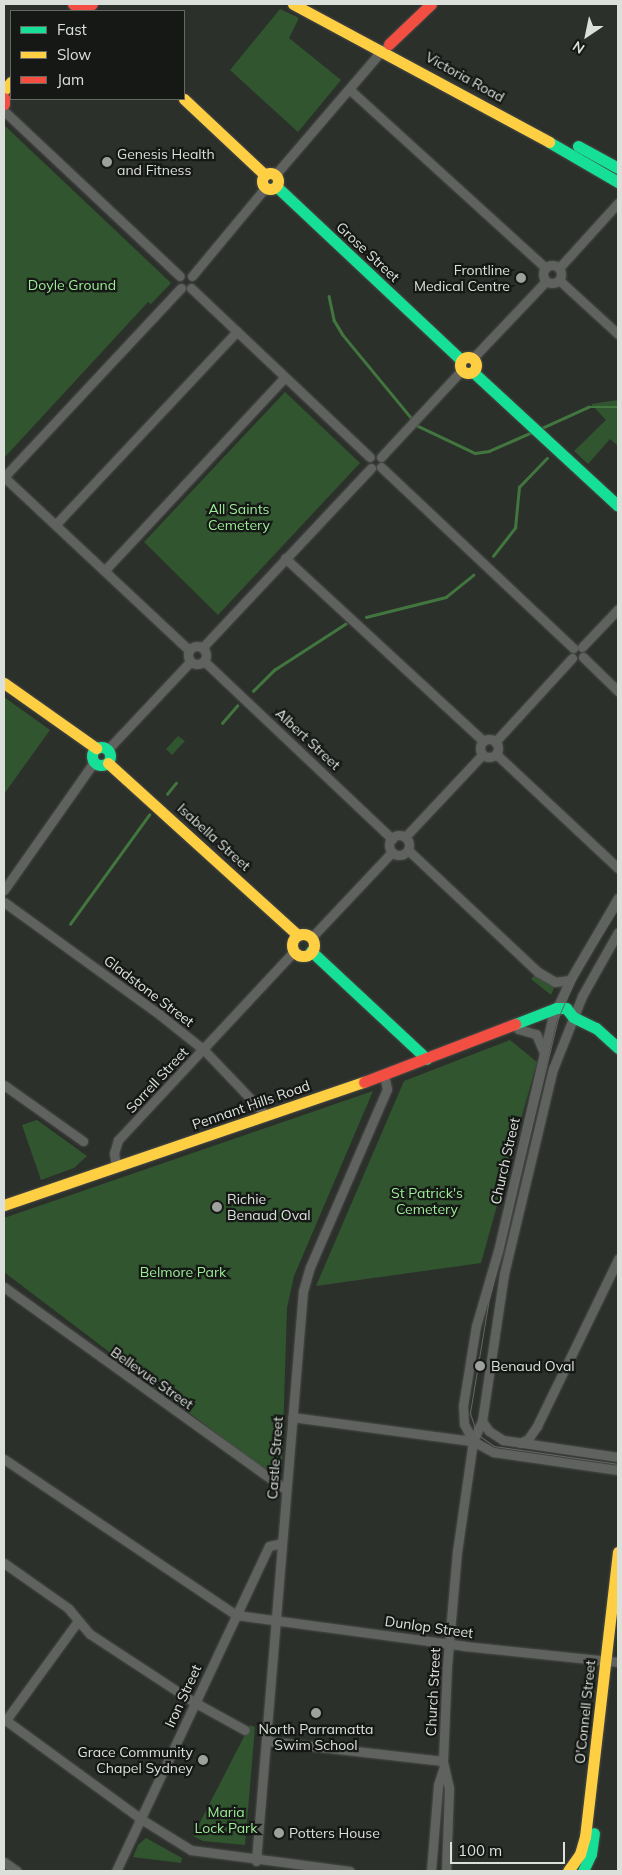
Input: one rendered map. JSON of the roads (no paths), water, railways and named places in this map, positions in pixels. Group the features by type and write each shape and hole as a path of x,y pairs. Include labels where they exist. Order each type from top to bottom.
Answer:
{"main road":[{"name":"Victoria Road","path":"293,4 386,46 618,168"},
{"name":"Victoria Road","path":"314,4 567,150 618,182"},
{"path":"386,46 431,4"},
{"path":"74,8 90,8"},
{"path":"4,98 4,104"},
{"name":"Grose Street","path":"185,100 465,363"},
{"path":"465,363 618,506"},
{"path":"4,683 96,748 108,749 111,754 108,762 103,765 94,762 92,756 96,748"},
{"name":"Isabella Street","path":"108,762 298,935"},
{"path":"311,951 301,955 294,951 292,941 298,935 311,938 311,951 427,1059"},
{"name":"Pennant Hills Road","path":"4,1205 384,1075 512,1029 514,1022 554,1013 573,1017"},
{"path":"573,1017 596,1028 618,1048"},
{"name":"O'Connell Street","path":"583,1871 591,1854 612,1662 618,1552"},
{"name":"O'Connell Street","path":"568,1871 580,1854 585,1837 618,1619"}],"street":[{"path":"192,276 270,181 386,46"},
{"path":"349,89 546,268 546,281 465,363 381,457 381,467 577,647 583,657 618,691"},
{"path":"4,111 180,276"},
{"path":"618,203 559,268 559,280 618,334"},
{"path":"546,268 552,265 559,268"},
{"path":"180,276 186,274 192,276"},
{"path":"180,276 178,282 181,288"},
{"path":"192,276 194,282 192,288"},
{"path":"546,281 554,283 559,280"},
{"path":"108,749 190,662 189,650 57,523 4,477 181,288 192,288 370,457 371,468"},
{"path":"57,523 237,331"},
{"path":"105,570 285,377"},
{"path":"370,457 381,457"},
{"path":"202,648 371,468 381,467"},
{"path":"285,558 483,741 495,742"},
{"path":"618,609 577,647 572,658 495,742 496,754 618,868"},
{"path":"189,650 197,646 202,648 206,656 204,661 196,664 190,662"},
{"path":"572,658 583,657"},
{"name":"Albert Street","path":"204,661 392,838"},
{"path":"483,741 479,748 482,755 490,758 496,754"},
{"path":"405,837 482,755"},
{"path":"4,890 94,762"},
{"path":"397,835 405,837 409,843 408,850 400,855 392,852 390,845 392,838 397,835"},
{"path":"408,850 532,967 555,982 570,980"},
{"path":"311,938 392,852"},
{"name":"Church Street","path":"473,1441 464,1424 463,1406 476,1326 498,1251 554,1013 570,980 618,898"},
{"name":"Gladstone Street","path":"4,902 153,1009 204,1050 267,1116"},
{"name":"Church Street","path":"431,1871 438,1785 443,1763 449,1644 457,1552 473,1441 482,1421 508,1259 553,1069 573,1017 618,932"},
{"name":"Sorrell Street","path":"116,1167 114,1153 118,1140 204,1050 294,951"},
{"path":"512,1029 536,1034 544,1056"},
{"name":"Castle Street","path":"256,1860 292,1417 306,1278 388,1089 384,1075"},
{"path":"4,1085 83,1140"},
{"path":"520,1443 528,1439 537,1426 618,1259"},
{"name":"Bellevue Street","path":"4,1287 286,1490"},
{"path":"292,1417 473,1441 493,1452 618,1470"},
{"path":"482,1421 492,1434 520,1443 618,1457"},
{"path":"537,1426 539,1440 545,1447"},
{"path":"473,1441 492,1434"},
{"path":"4,1459 236,1614"},
{"name":"Iron Street","path":"116,1871 269,1546 282,1543"},
{"path":"4,1563 68,1608 90,1634 194,1702 245,1730"},
{"name":"Dunlop Street","path":"236,1614 449,1644 612,1662"},
{"path":"78,1621 5,1720 141,1819 192,1850 350,1871"},
{"path":"267,1741 443,1763"},
{"name":"Church Street","path":"443,1763 450,1788 446,1871"},
{"path":"4,1862 17,1871"}],"waterway":[{"path":"329,296 334,320 343,335 418,426 475,453 489,451 532,432"},
{"path":"542,428 588,407 618,407"},
{"path":"493,556 515,528 519,487 547,458"},
{"path":"366,617 446,597 473,575"},
{"path":"253,691 274,670 345,624"},
{"path":"222,723 237,706"},
{"path":"167,794 176,783"},
{"path":"70,924 149,815"}],"tram line":[{"path":"618,908 578,972 558,1018 489,1298 470,1413 477,1434 494,1446 618,1464"}],"place":[{"name":"Genesis Health and Fitness","path":"107,162"},
{"name":"Frontline Medical Centre","path":"521,278"},
{"name":"Richie Benaud Oval","path":"217,1207"},
{"name":"Benaud Oval","path":"480,1366"},
{"name":"North Parramatta Swim School","path":"316,1713"},
{"name":"Grace Community Chapel Sydney","path":"203,1760"},
{"name":"Potters House","path":"279,1833"}],"park label":[{"name":"Doyle Ground","path":"72,285"},
{"name":"All Saints Cemetery","path":"239,518"},
{"name":"St Patrick's Cemetery","path":"427,1202"},
{"name":"Belmore Park","path":"183,1272"},
{"name":"Maria Lock Park","path":"226,1820"}]}
